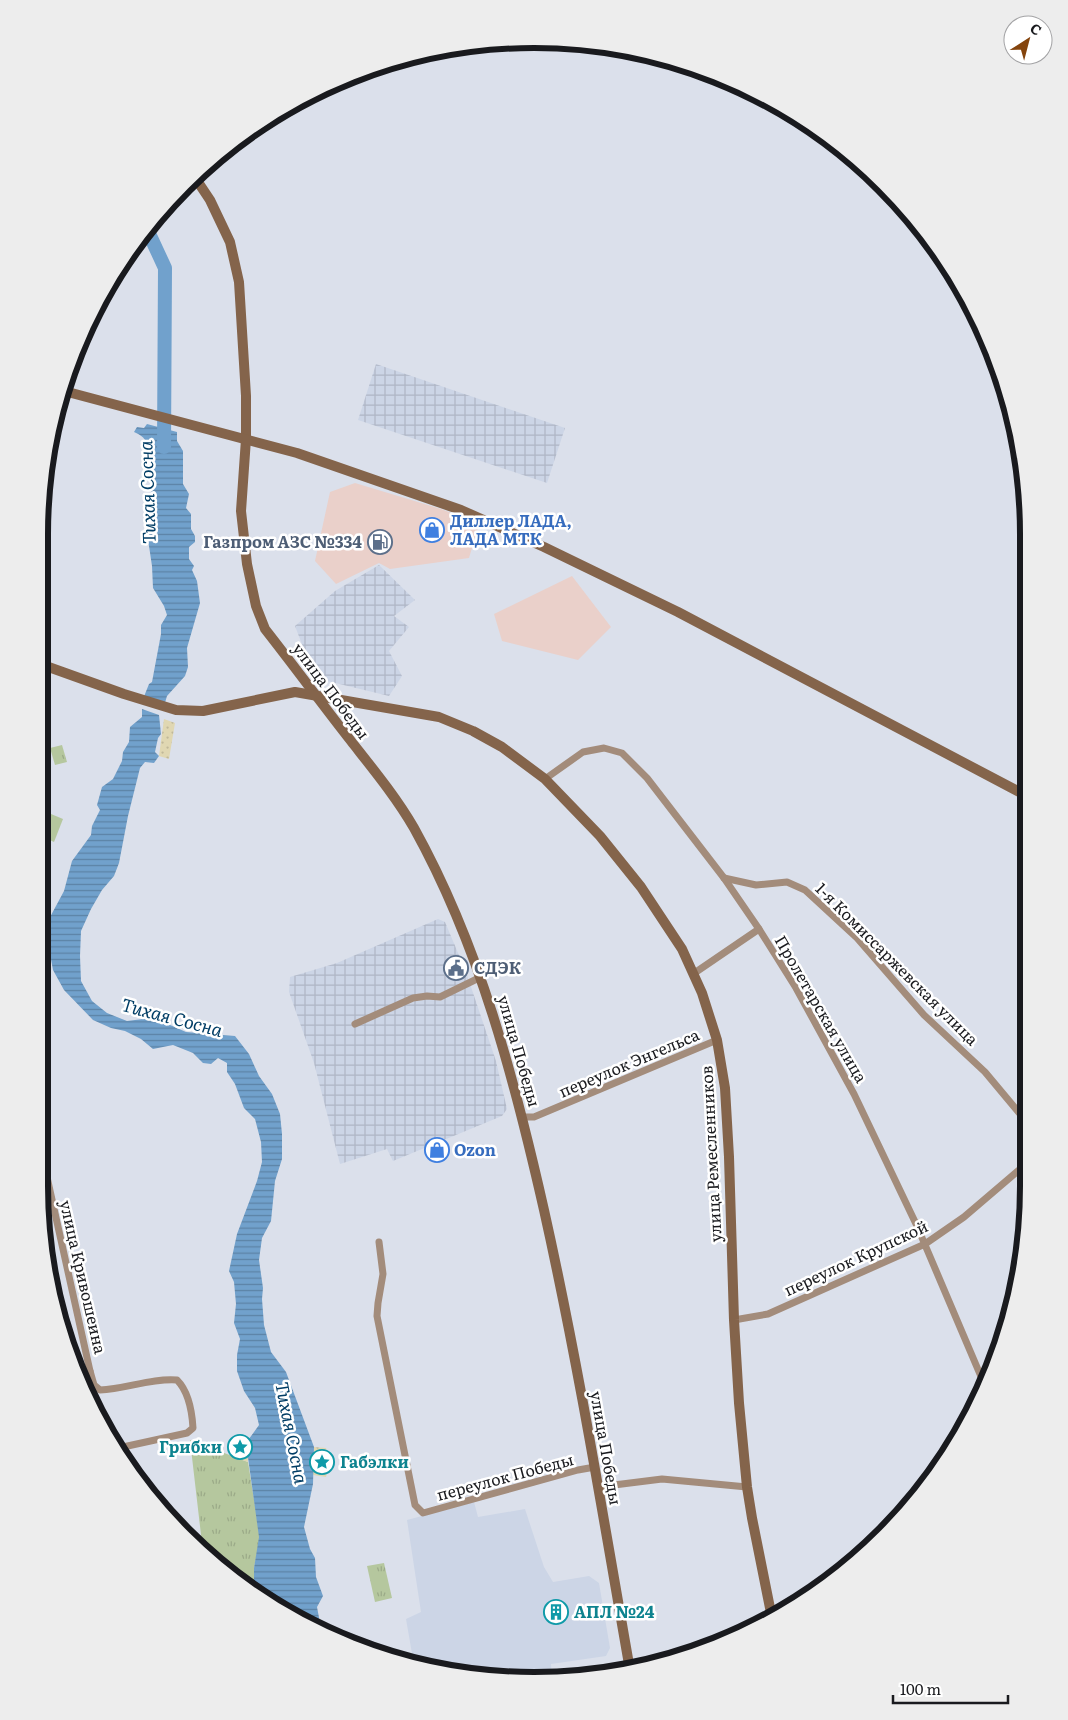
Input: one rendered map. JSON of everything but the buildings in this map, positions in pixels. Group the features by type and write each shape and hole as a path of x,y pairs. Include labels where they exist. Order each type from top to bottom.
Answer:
{"main road":[{"name":"улица Победы","path":"198,182 210,200 230,242 238,282 246,396 246,439 241,510 247,564 256,606 265,629 387,787 412,825 438,874 459,920 481,977 523,1117 564,1299 629,1663"},
{"path":"69,392 297,453 461,510 544,547 678,612 1020,792"},
{"name":"улица Ремесленников","path":"48,667 176,710 204,711 295,692 439,717 473,731 502,748 545,779 600,836 641,887 682,949 702,993 717,1040 726,1098 739,1403 747,1487 770,1610"}],"street":[{"name":"Пролетарская улица","path":"545,779 583,752 604,748 622,753 647,778 724,878 759,928 796,988 854,1094 925,1244 981,1375"},
{"name":"1-я Комиссаржевская улица","path":"724,878 756,885 787,882 805,890 857,938 924,1015 985,1072 1020,1113"},
{"path":"693,974 759,928"},
{"path":"355,1024 414,998 440,996 481,977"},
{"name":"переулок Энгельса","path":"523,1117 534,1117 717,1040"},
{"name":"переулок Крупской","path":"734,1320 768,1314 925,1244 964,1217 1020,1168"},
{"name":"улица Кривошеина","path":"48,1182 94,1385 100,1390 115,1389 164,1379 177,1380 184,1388 192,1415 192,1428 187,1433 124,1447"},
{"name":"переулок Победы","path":"379,1242 383,1274 377,1316 415,1505 423,1513 578,1470 595,1468"},
{"name":"улица Кривошеина","path":"85,1371 90,1371"},
{"path":"598,1487 662,1479 747,1487"}],"shaded area":[{"path":"376,364 565,428 547,483 358,420"},
{"path":"355,483 441,509 479,524 469,558 390,569 379,563 336,584 315,561 330,492"},
{"path":"379,565 415,600 394,616 409,627 389,651 402,676 389,696 327,681 308,660 295,626 335,591"},
{"path":"572,576 611,627 578,660 502,641 494,614"},
{"path":"438,919 445,922 466,972 496,1061 507,1109 502,1116 393,1161 387,1149 340,1164 314,1063 289,992 290,977 337,963"},
{"path":"474,1502 478,1517 525,1509 544,1567 553,1582 589,1576 599,1583 610,1648 606,1656 551,1664 551,1671 534,1672 470,1668 413,1657 406,1619 421,1612 407,1520"}],"green space":[{"path":"62,745 67,762 55,765 50,748"},
{"path":"51,814 63,819 54,842 48,839 48,823"},
{"path":"190,1440 248,1462 260,1537 254,1568 255,1585 202,1541"},
{"path":"384,1563 392,1598 375,1602 367,1566"}],"sand":[{"path":"164,719 175,723 169,759 159,756"},
{"name":"Грибки","path":"236,1439 246,1443 248,1462 236,1458 234,1442"},
{"name":"Габэлки","path":"314,1447 326,1448 330,1461 326,1477 313,1475"}],"water":[{"path":"147,424 177,432 177,441 183,451 183,484 189,494 186,508 191,514 191,529 195,536 195,542 189,547 189,559 194,566 192,570 197,581 200,603 187,648 188,667 185,676 167,696 164,706 143,699 149,684 152,682 161,625 167,615 153,588 146,526 148,510 153,506 151,454 146,441 134,432 137,427 144,428"},
{"path":"142,709 159,715 161,734 158,738 155,752 159,756 154,763 145,762 140,768 119,863 114,876 102,890 91,909 81,931 81,981 92,1001 107,1013 127,1021 143,1019 161,1021 186,1032 235,1036 249,1054 259,1076 272,1094 280,1114 282,1159 275,1181 271,1221 262,1238 259,1260 263,1288 264,1325 271,1352 286,1372 314,1447 313,1484 304,1527 310,1549 315,1558 316,1577 323,1596 317,1607 320,1622 264,1591 255,1585 254,1580 259,1537 246,1443 259,1425 255,1408 244,1391 237,1371 240,1339 234,1323 236,1304 234,1282 229,1271 237,1234 257,1181 262,1162 261,1142 255,1119 244,1108 235,1084 227,1072 227,1063 218,1058 211,1064 203,1063 193,1053 173,1045 153,1049 141,1039 125,1031 111,1028 93,1020 64,990 53,970 48,943 49,919 64,891 72,861 91,835 92,826 100,810 97,805 102,787 113,779 122,761 123,752 129,742 130,727 142,717"}],"waterway":[{"name":"Тихая Сосна","path":"150,236 165,268 164,447"}],"place":[{"name":"Диллер ЛАДА, ЛАДА МТК","path":"432,530"},
{"name":"Газпром АЗС №334","path":"380,542"},
{"name":"СДЭК","path":"456,968"},
{"name":"Ozon","path":"437,1150"},
{"name":"Грибки","path":"240,1447"},
{"name":"Габэлки","path":"322,1462"},
{"name":"АПЛ №24","path":"556,1612"}]}
